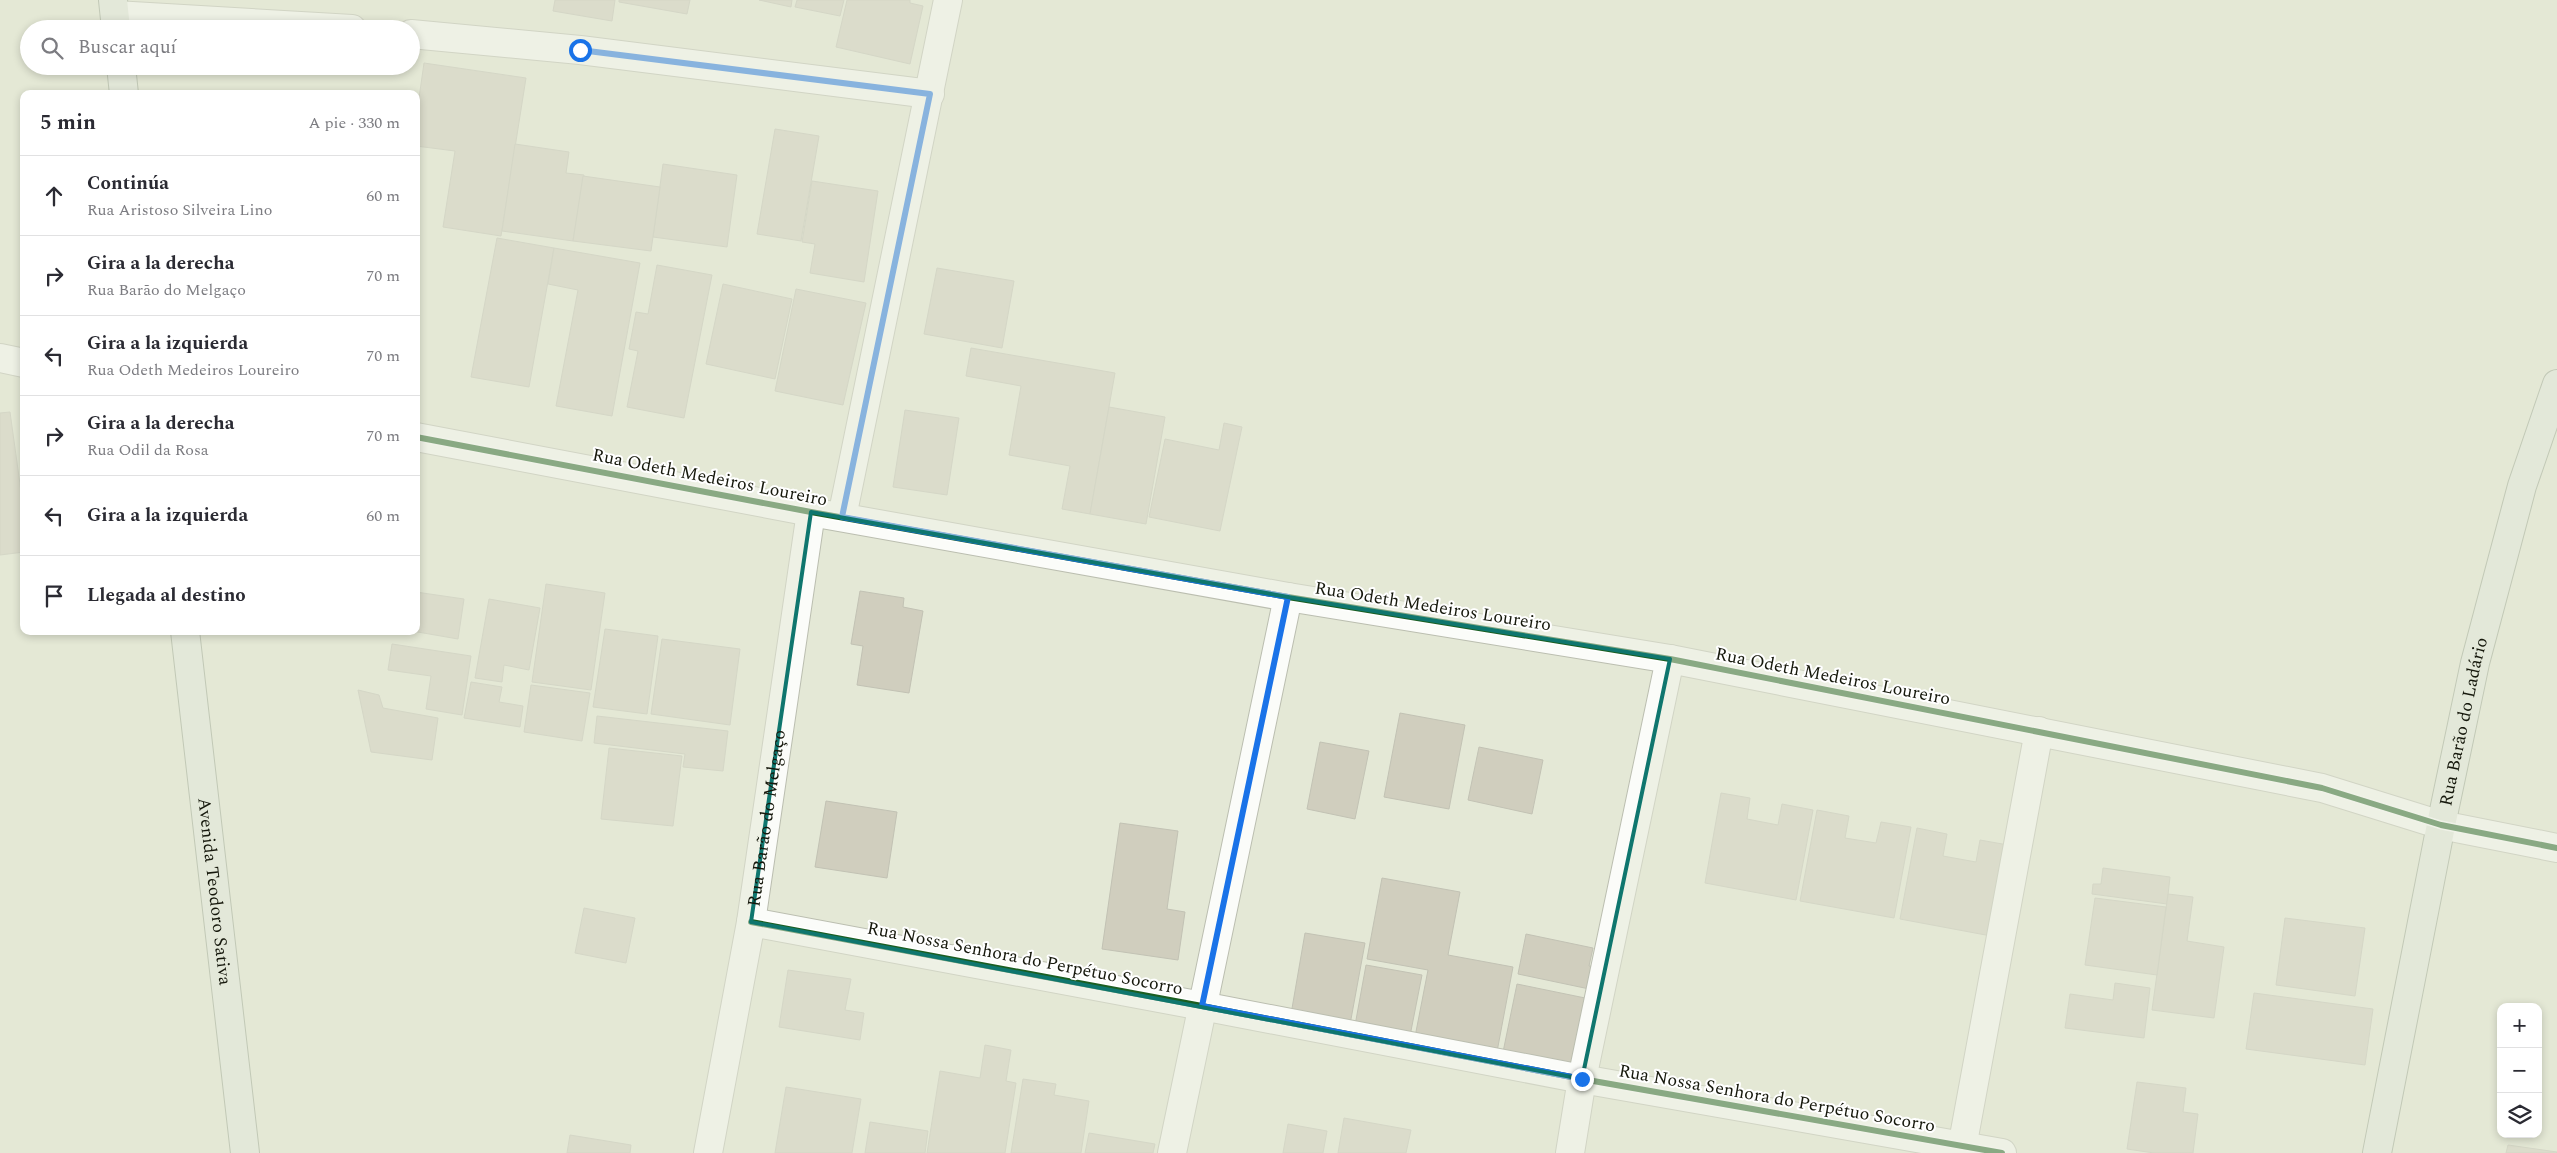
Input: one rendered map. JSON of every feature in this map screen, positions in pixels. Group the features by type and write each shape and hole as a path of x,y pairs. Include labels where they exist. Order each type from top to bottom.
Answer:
{"main road":[{"path":"122,75 124,90"},
{"name":"Rua Barão do Ladário","path":"2377,1153 2441,825 2475,664 2519,496 2557,384"},
{"name":"Avenida Teodoro Sativa","path":"185,635 245,1153"}],"street":[{"path":"842,517 948,0"},
{"path":"115,14 210,20"},
{"path":"420,35 589,51 930,94"},
{"path":"0,358 20,362"},
{"name":"Rua Odeth Medeiros Loureiro","path":"420,438 812,512 1288,597 1670,660 2322,788 2441,825 2557,848"},
{"name":"Rua Barão do Melgaço","path":"708,1153 751,922 812,512"},
{"path":"1172,1153 1288,597"},
{"path":"1570,1153 1582,1079 1670,660"},
{"path":"1962,1149 2039,731"},
{"name":"Rua Nossa Senhora do Perpétuo Socorro","path":"751,922 1582,1079 1962,1149 2002,1153"}],"highlighted area":[{"path":"811,512 1288,597 1670,659 1582,1079 751,922"}],"building":[{"path":"555,0 615,0 612,21 553,11"},
{"path":"619,0 690,0 687,14 619,2"},
{"path":"759,0 792,0 791,7"},
{"path":"797,0 844,0 840,16 795,7"},
{"path":"847,0 910,0 910,3 923,6 910,64 836,47"},
{"path":"424,63 526,78 501,236 443,227 455,151 420,147 420,91"},
{"path":"775,129 819,136 801,241 757,234"},
{"path":"515,144 569,152 566,173 584,175 573,241 502,231"},
{"path":"663,164 737,175 727,247 653,237"},
{"path":"583,176 660,187 651,251 573,241"},
{"path":"812,181 878,191 864,282 810,273 815,244 802,242"},
{"path":"497,238 554,248 529,387 471,377"},
{"path":"554,248 640,263 612,416 556,406 578,290 548,284"},
{"path":"657,265 712,275 684,418 627,407 638,351 629,349 636,312 648,314"},
{"path":"937,268 1014,281 1002,348 924,334"},
{"path":"723,284 792,299 775,379 706,364"},
{"path":"796,289 866,303 843,405 775,391"},
{"path":"971,348 1115,373 1090,514 1062,509 1070,466 1009,455 1021,386 966,376"},
{"path":"1109,407 1165,417 1146,524 1090,514"},
{"path":"905,410 959,418 947,495 893,487"},
{"path":"10,412 20,484 20,552 0,555 0,413"},
{"path":"1224,423 1242,427 1220,531 1149,517 1165,439 1219,450"},
{"path":"546,584 605,593 591,690 532,682"},
{"path":"860,591 904,598 903,607 923,611 909,693 857,685 863,646 851,644"},
{"path":"420,593 464,599 458,639 420,632"},
{"path":"489,599 540,608 529,670 504,665 502,682 475,678"},
{"path":"605,629 658,636 647,714 593,707"},
{"path":"662,639 740,649 730,725 651,714"},
{"path":"392,644 471,656 462,715 426,709 431,676 388,670"},
{"path":"471,682 502,687 499,702 523,706 520,727 464,718"},
{"path":"531,685 590,693 582,741 524,732"},
{"path":"358,690 379,695 383,708 438,718 432,760 371,752"},
{"path":"1400,713 1465,725 1449,809 1384,797"},
{"path":"597,716 728,731 723,771 683,767 685,754 594,743"},
{"path":"1320,742 1369,751 1355,819 1307,809"},
{"path":"1479,747 1543,760 1532,814 1468,800"},
{"path":"609,748 682,756 673,826 601,819"},
{"path":"1721,793 1750,798 1747,819 1778,825 1782,804 1813,810 1796,900 1705,883"},
{"path":"826,801 897,812 887,878 815,867"},
{"path":"1817,810 1849,816 1845,838 1876,843 1881,822 1911,827 1894,918 1800,901"},
{"path":"1120,823 1178,831 1167,909 1185,912 1178,960 1102,949"},
{"path":"1917,828 1947,834 1943,856 1976,862 1980,840 2008,845 1991,936 1900,919"},
{"path":"2103,868 2170,877 2167,904 2092,894 2093,884 2101,884"},
{"path":"1382,878 1460,892 1448,955 1513,967 1496,1057 1414,1042 1428,970 1367,959"},
{"path":"2168,894 2193,897 2187,941 2224,947 2214,1018 2152,1010"},
{"path":"2095,898 2166,907 2157,975 2085,965"},
{"path":"584,908 635,918 626,963 575,953"},
{"path":"2285,918 2365,928 2355,996 2276,985"},
{"path":"1305,933 1365,943 1349,1030 1290,1020"},
{"path":"1526,934 1593,948 1589,966 1599,967 1594,990 1518,974"},
{"path":"1366,965 1422,975 1409,1041 1354,1031"},
{"path":"788,970 851,979 845,1010 864,1013 860,1040 779,1027"},
{"path":"2115,983 2150,988 2144,1038 2065,1028 2070,994 2113,1000"},
{"path":"1517,984 1590,999 1574,1073 1502,1057"},
{"path":"2254,993 2373,1009 2365,1065 2246,1049"},
{"path":"985,1045 1011,1050 1006,1081 1016,1083 1005,1153 927,1153 940,1071 980,1078"},
{"path":"1023,1079 1056,1084 1054,1095 1089,1101 1081,1153 1011,1153"},
{"path":"2137,1082 2186,1088 2183,1112 2198,1114 2193,1153 2154,1153 2127,1149"},
{"path":"786,1087 861,1099 852,1153 775,1153"},
{"path":"1344,1118 1411,1130 1406,1153 1338,1153"},
{"path":"870,1122 928,1131 925,1153 865,1153"},
{"path":"1288,1124 1327,1131 1323,1153 1283,1153"},
{"path":"1089,1133 1155,1144 1153,1153 1085,1153"},
{"path":"570,1135 631,1145 630,1153 567,1153"},
{"path":"2508,1145 2557,1152 2557,1153 2506,1153"}],"cycle path":[{"path":"420,438 811,512 1288,597 1670,659 2322,788 2441,825 2557,848"},
{"path":"751,922 1582,1079 2002,1153"}],"route":[{"path":"580,50 930,94 842,517 1288,597 1202,1006 1582,1079"}]}
